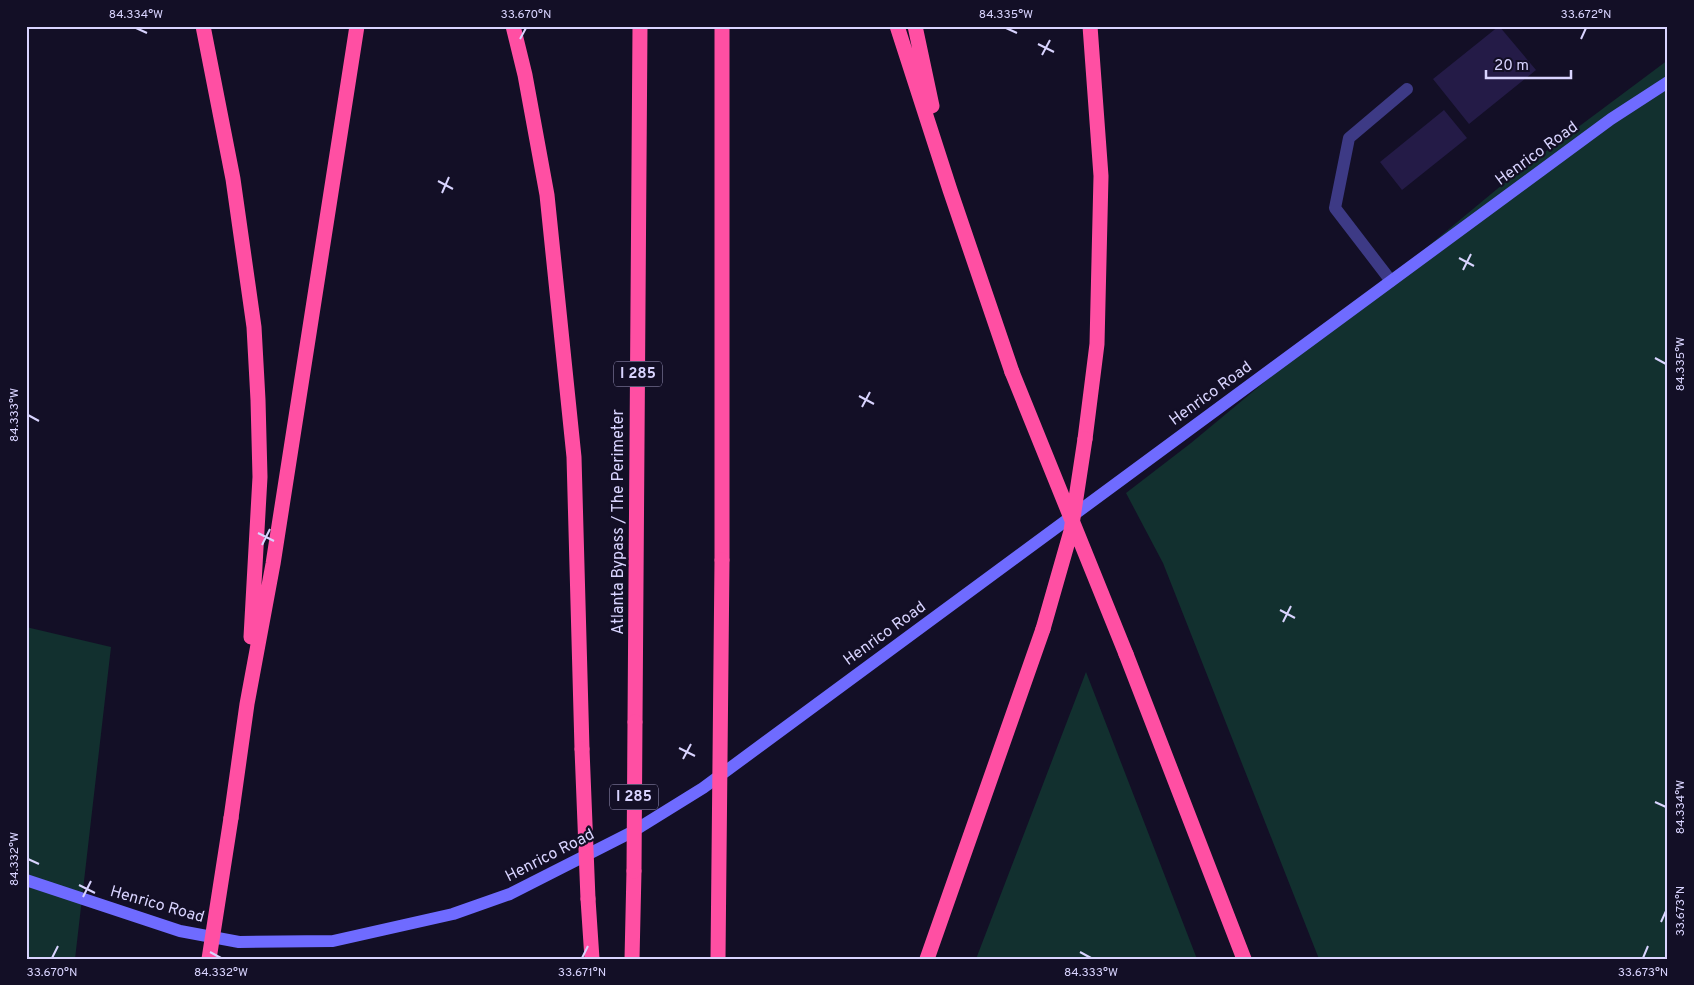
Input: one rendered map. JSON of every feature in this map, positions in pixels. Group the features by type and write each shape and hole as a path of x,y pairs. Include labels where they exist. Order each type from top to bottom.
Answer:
{"highway":[{"path":"203,26 233,179 255,345 260,477 247,704"},
{"path":"209,959 247,704 273,564 357,26"},
{"path":"512,26 525,75 547,195 574,457 582,749 592,959"},
{"name":"Atlanta Bypass / The Perimeter","path":"632,959 640,26"},
{"path":"718,959 722,560 722,26"},
{"path":"897,26 1012,372 1126,654 1244,959"},
{"path":"915,26 950,190"},
{"path":"927,959 1043,629 1071,531 1086,439 1097,344 1101,176 1090,26"}],"street":[{"name":"Henrico Road","path":"26,880 180,931 239,942 333,941 453,914 510,894 632,832 703,788 1611,119 1668,82"}],"lane":[{"path":"1391,281 1335,208 1349,138 1407,89"}],"green space":[{"path":"1668,60 1668,959 1319,959 1163,563 1126,493 1191,443 1514,175"},
{"path":"26,627 111,647 75,959 26,959"},
{"path":"1086,672 1197,959 976,959"}],"building":[{"path":"1499,26 1536,70 1469,124 1433,79"},
{"path":"1444,110 1467,138 1402,190 1380,162"}]}
